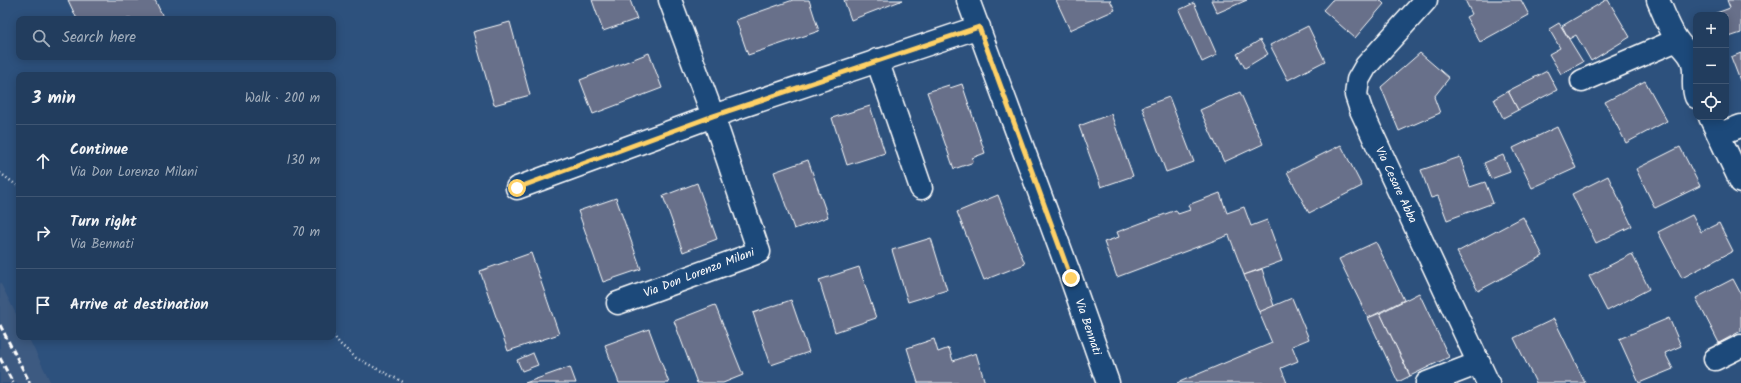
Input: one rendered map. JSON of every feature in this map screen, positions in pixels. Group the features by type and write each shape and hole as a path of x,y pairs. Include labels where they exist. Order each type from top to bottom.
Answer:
{"street":[{"name":"Via Don Lorenzo Milani","path":"618,303 759,252 713,116 670,0"},
{"name":"Via Bennati","path":"968,0 1108,383"},
{"name":"Via Cesare Abba","path":"1426,0 1366,66 1358,80 1356,95 1361,110 1488,383"},
{"path":"1658,0 1677,40 1692,60 1694,69 1693,84"},
{"path":"517,188 713,116 979,27"},
{"path":"1582,81 1677,40"},
{"path":"877,60 921,188"},
{"path":"1741,126 1714,126 1741,182"},
{"path":"1715,359 1741,346"},
{"path":"1427,383 1479,363"}],"path":[{"path":"0,173 16,185"},
{"path":"336,339 356,358 405,383"}],"shaded area":[{"path":"0,282 16,314 16,340 30,340 51,383 0,383"}],"building":[{"path":"68,0 155,0 163,16 76,16"},
{"path":"592,0 630,0 637,19 603,31"},
{"path":"793,0 809,0 819,31 748,55 736,20"},
{"path":"844,0 903,0 851,20"},
{"path":"1056,0 1110,0 1115,10 1070,30"},
{"path":"1211,0 1247,0 1217,13"},
{"path":"1332,0 1380,0 1384,4 1355,38 1323,10"},
{"path":"1465,0 1521,0 1529,15 1480,42 1466,17 1472,14"},
{"path":"1608,0 1630,37 1591,61 1576,35 1569,39 1562,26"},
{"path":"1727,0 1741,0 1741,33 1729,37 1729,12 1719,12 1730,8"},
{"path":"1194,3 1217,55 1202,62 1179,10"},
{"path":"510,22 530,95 494,105 473,32"},
{"path":"1559,23 1583,62 1561,74 1549,54 1560,48 1549,29"},
{"path":"1308,26 1325,61 1288,80 1270,45"},
{"path":"1260,40 1268,54 1245,68 1237,54"},
{"path":"649,53 662,88 593,114 580,80"},
{"path":"1420,53 1449,78 1434,97 1440,113 1399,131 1381,87"},
{"path":"1741,53 1741,83 1731,57"},
{"path":"1547,71 1557,90 1518,110 1508,91"},
{"path":"1645,81 1667,121 1626,143 1605,102"},
{"path":"962,84 985,153 972,158 974,162 954,169 927,92 949,85 950,88"},
{"path":"1508,91 1518,110 1503,118 1494,99"},
{"path":"1240,92 1263,144 1224,162 1200,110"},
{"path":"1169,97 1194,162 1166,172 1142,107"},
{"path":"870,106 885,153 847,165 832,118"},
{"path":"1111,114 1133,176 1101,187 1079,126"},
{"path":"1557,127 1576,168 1532,188 1513,148"},
{"path":"1341,145 1362,186 1309,213 1287,172"},
{"path":"1680,147 1700,186 1655,208 1636,169"},
{"path":"1503,155 1510,172 1491,179 1484,163"},
{"path":"1460,157 1470,187 1485,182 1493,203 1447,220 1438,196 1431,198 1421,170"},
{"path":"808,160 828,217 794,229 774,172"},
{"path":"1608,176 1632,226 1596,243 1572,194"},
{"path":"697,183 717,239 683,252 663,196"},
{"path":"1220,193 1227,213 1244,207 1251,226 1267,220 1282,261 1244,275 1229,235 1117,277 1104,242 1119,237 1117,232 1176,210 1178,214 1190,210 1188,205"},
{"path":"998,195 1025,264 984,280 957,212"},
{"path":"616,198 641,269 603,282 578,211"},
{"path":"1692,215 1701,232 1719,223 1733,251 1682,278 1658,232"},
{"path":"1523,217 1543,256 1478,291 1457,252"},
{"path":"931,238 947,290 908,302 892,250"},
{"path":"1376,242 1404,300 1368,318 1339,259"},
{"path":"531,253 559,334 508,351 480,271"},
{"path":"1632,254 1649,289 1607,311 1589,276"},
{"path":"859,267 876,318 835,332 819,280"},
{"path":"1262,269 1274,306 1259,312 1244,275"},
{"path":"1733,279 1741,294 1741,331 1719,343 1696,298"},
{"path":"1419,293 1449,357 1410,376 1380,313"},
{"path":"1292,298 1309,339 1292,346 1298,361 1281,368 1287,383 1177,383 1272,343 1259,312"},
{"path":"791,300 809,352 771,365 753,313"},
{"path":"715,305 743,375 723,383 697,383 674,321"},
{"path":"1380,313 1410,376 1398,382 1368,318"},
{"path":"1669,318 1681,346 1665,353 1673,369 1639,383 1619,339"},
{"path":"1554,319 1585,383 1536,383 1514,338"},
{"path":"649,329 669,383 619,383 605,345"},
{"path":"934,339 938,352 949,348 953,361 976,353 985,383 918,383 907,348"},
{"path":"533,353 538,365 522,371 517,360"},
{"path":"570,367 576,383 525,383"}],"railway":[{"path":"0,325 30,383"},
{"path":"0,358 13,383"}],"route":[{"path":"517,188 713,116 979,27 1071,278"}]}
